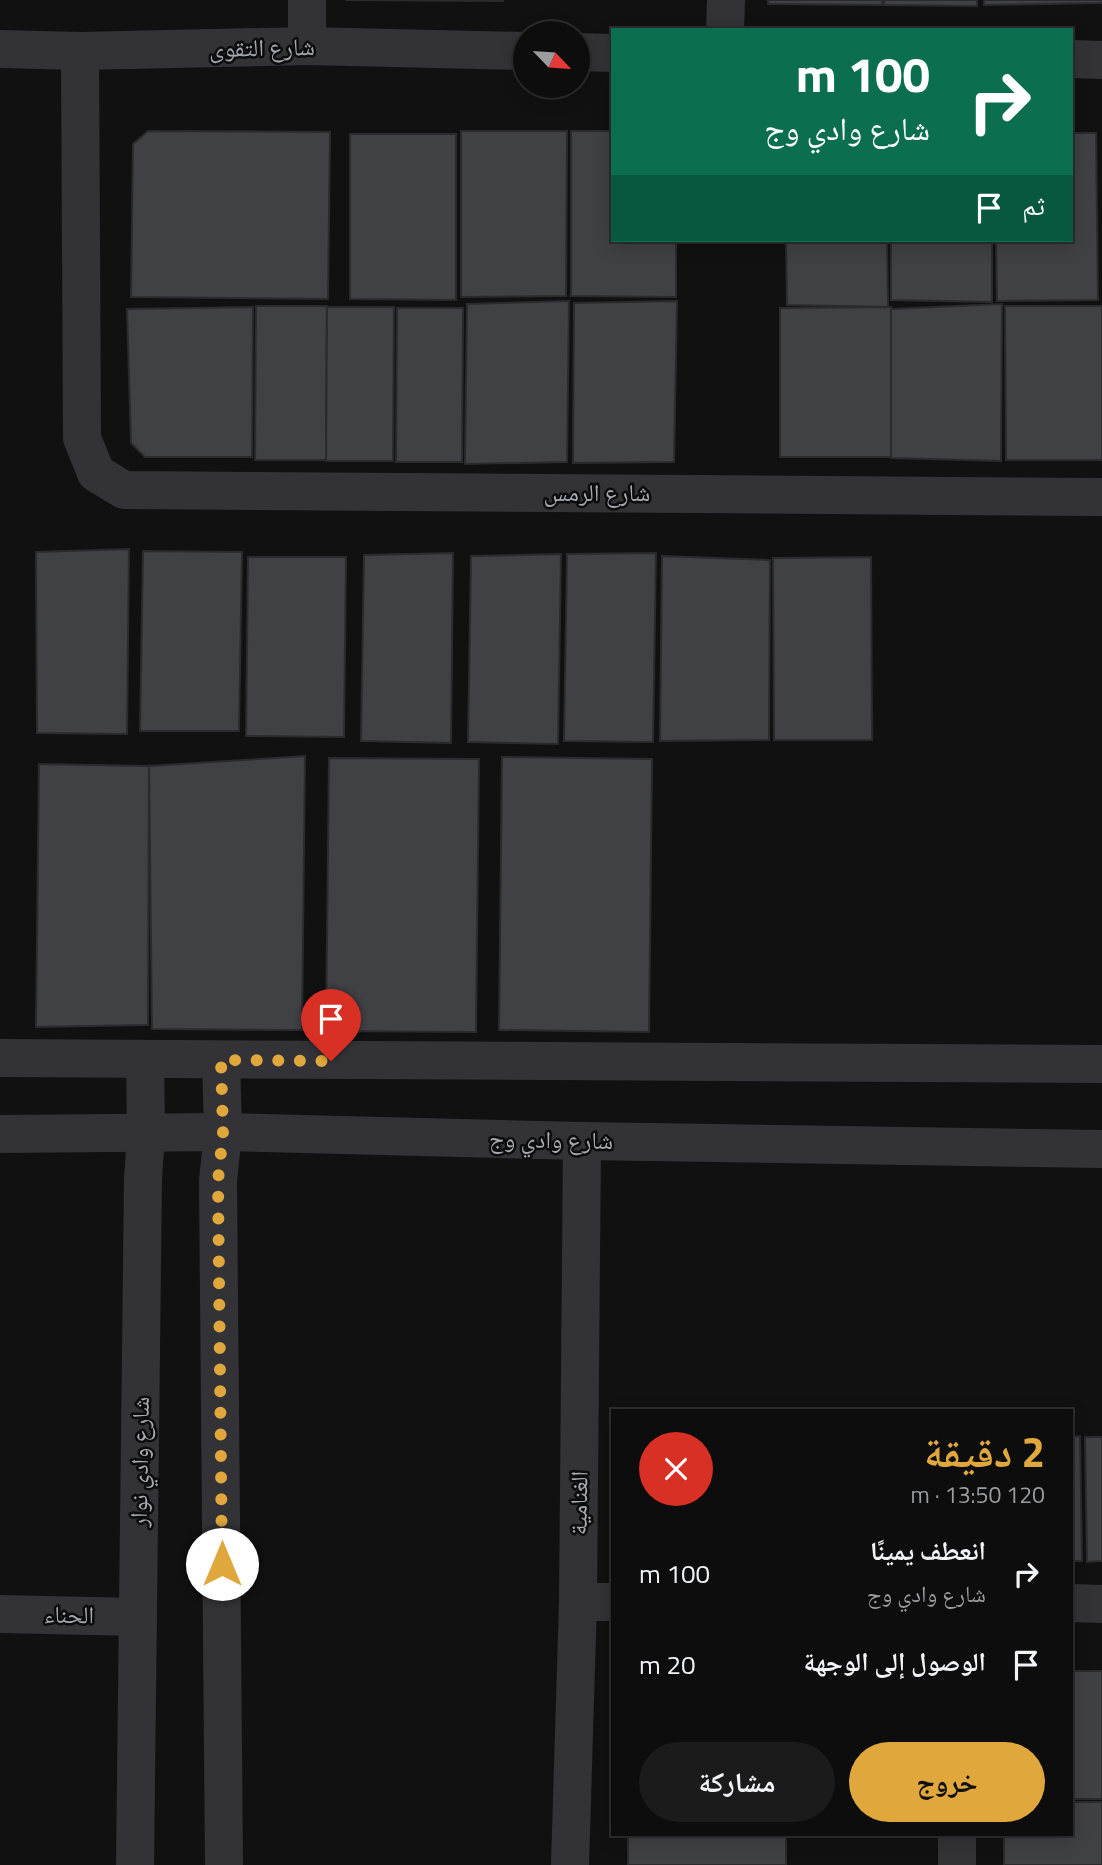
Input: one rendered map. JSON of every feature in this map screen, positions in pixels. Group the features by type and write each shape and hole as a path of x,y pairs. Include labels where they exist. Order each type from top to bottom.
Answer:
{"street":[{"path":"307,0 307,46"},
{"path":"726,0 726,28"},
{"name":"شارع التقوى","path":"0,49 79,51 307,46 513,51"},
{"name":"شارع الرمس","path":"79,51 82,438 96,473 124,490 1102,497"},
{"path":"590,52 611,53"},
{"path":"1073,60 1102,60"},
{"path":"0,1058 1102,1063"},
{"name":"شارع وادي نوار","path":"135,1865 145,1060"},
{"path":"221,1060 223,1132 218,1181 224,1865"},
{"name":"شارع وادي وج","path":"0,1134 223,1132 1102,1149"},
{"name":"الغنامية","path":"570,1865 595,1602 582,1141"},
{"path":"1073,1603 1102,1604"},
{"name":"الحناء","path":"0,1614 138,1616"},
{"path":"957,1836 957,1865"}],"building":[{"path":"346,0 503,0 503,1"},
{"path":"768,0 882,0 882,5 768,4"},
{"path":"884,0 977,0 977,6 884,5"},
{"path":"984,0 1102,0 1102,3 984,5"},
{"path":"148,131 330,132 328,299 131,297 133,144"},
{"path":"461,131 567,131 566,296 461,297"},
{"path":"571,131 611,131 611,242 676,242 676,297 571,296"},
{"path":"1073,133 1096,133 1098,300 997,301 996,242 1073,242"},
{"path":"350,134 456,134 456,300 350,299"},
{"path":"786,242 887,242 888,307 787,305"},
{"path":"891,242 992,242 992,302 891,300"},
{"path":"569,301 567,462 465,464 467,304"},
{"path":"677,301 674,462 573,463 574,303"},
{"path":"1002,304 1001,461 891,458 891,309"},
{"path":"256,306 327,306 326,460 255,460"},
{"path":"1005,306 1102,306 1102,460 1006,460"},
{"path":"253,307 252,457 145,457 131,443 127,309"},
{"path":"327,307 394,307 393,461 326,461"},
{"path":"891,307 891,457 780,457 780,308"},
{"path":"397,308 463,308 462,462 396,462"},
{"path":"129,549 127,734 37,733 36,552"},
{"path":"143,551 242,552 239,731 140,731"},
{"path":"453,553 451,743 361,741 364,555"},
{"path":"656,553 653,742 564,741 567,554"},
{"path":"561,554 558,744 468,742 471,556"},
{"path":"662,556 770,560 769,740 660,741"},
{"path":"248,557 346,557 344,737 246,736"},
{"path":"871,557 872,740 774,740 773,558"},
{"path":"305,756 302,1030 152,1029 149,766"},
{"path":"502,757 652,759 649,1032 499,1030"},
{"path":"329,758 479,759 476,1032 326,1031"},
{"path":"39,764 149,766 148,1025 36,1027"},
{"path":"1080,1436 1082,1561 1073,1561 1073,1437"},
{"path":"1085,1437 1102,1437 1102,1561 1087,1562"},
{"path":"1073,1671 1102,1671 1102,1799 1073,1799"},
{"path":"1073,1802 1102,1802 1102,1865 1004,1865 1004,1836 1073,1836"},
{"path":"628,1836 786,1836 786,1865 628,1865"}],"route":[{"path":"222,1564 218,1181 223,1132 221,1060 331,1061"}]}
